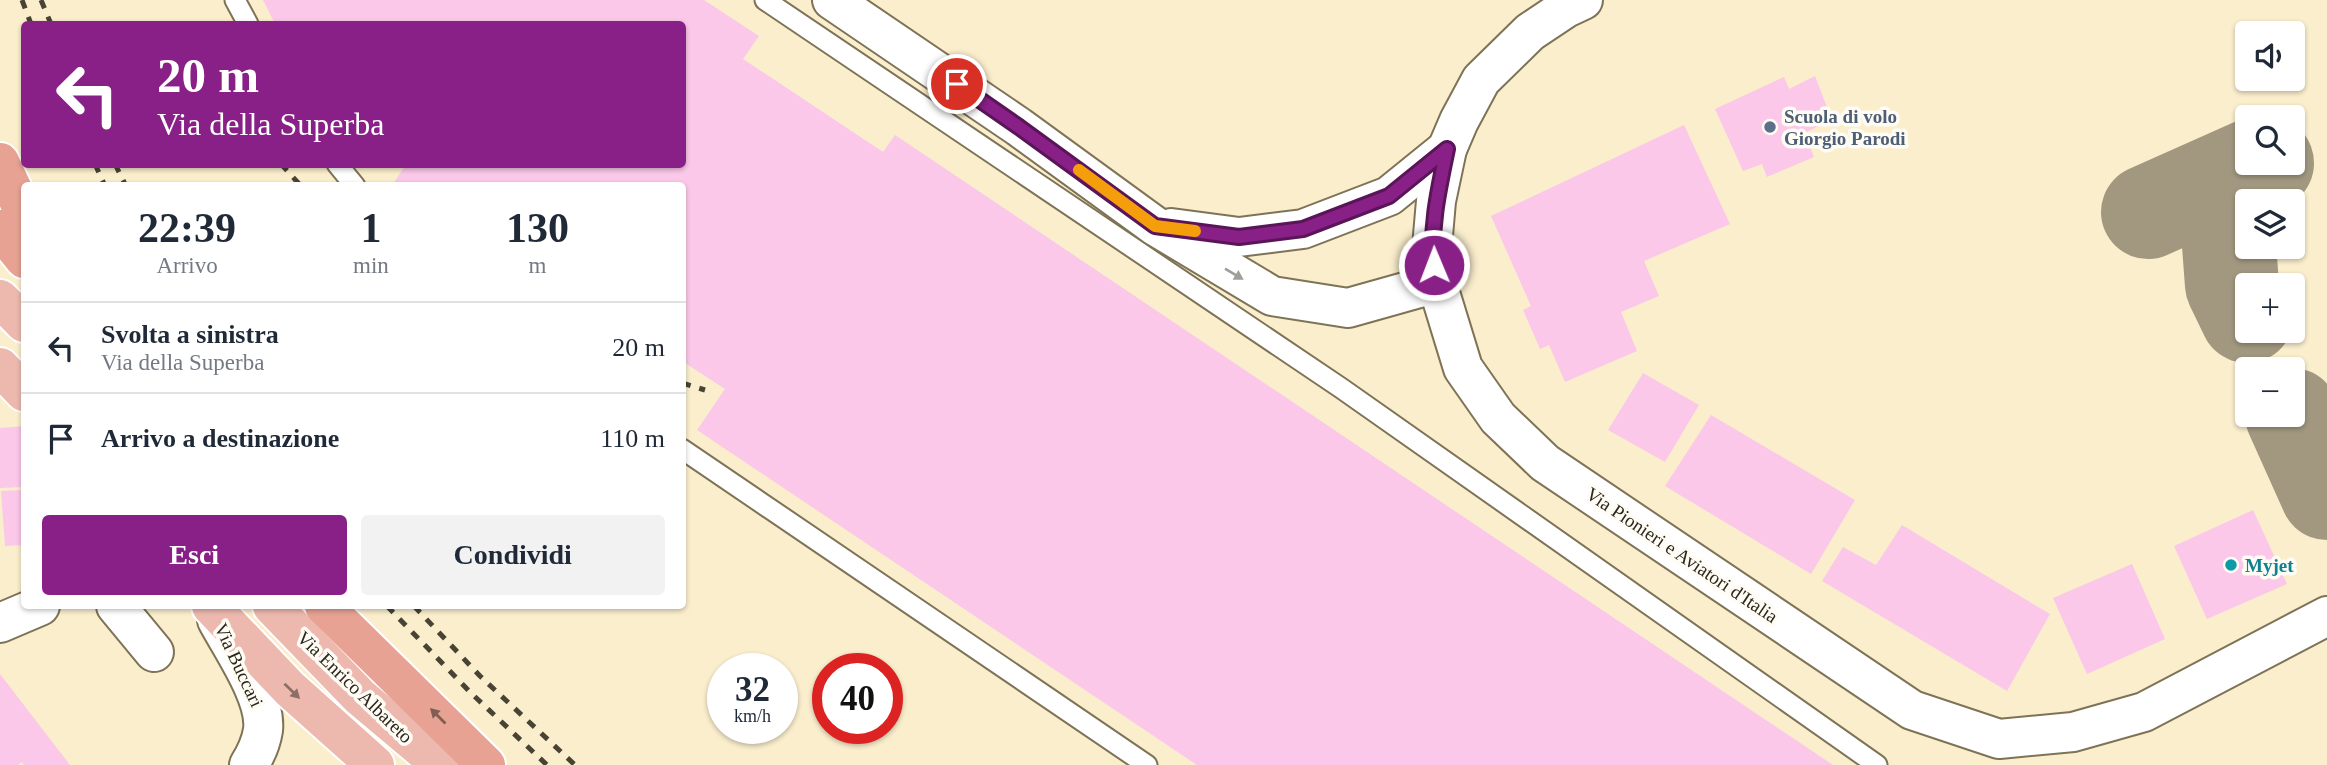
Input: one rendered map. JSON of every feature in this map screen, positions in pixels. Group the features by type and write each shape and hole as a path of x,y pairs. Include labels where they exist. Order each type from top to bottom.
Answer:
{"highway":[{"path":"0,162 21,208"},
{"path":"0,229 21,255"},
{"path":"327,609 485,765"}],"main road":[{"path":"0,299 21,320"},
{"path":"0,367 21,389"},
{"path":"213,609 290,689 375,765"},
{"name":"Via Enrico Albareto","path":"275,609 360,697 441,765"}],"street":[{"path":"832,0 1019,127 1155,226 1272,296 1348,308 1437,283"},
{"name":"Via Pionieri e Aviatori d'Italia","path":"1570,3 1530,32 1481,80 1447,149 1436,201 1433,247 1437,283 1463,368 1498,418 1545,463 1912,710 1999,739 2073,732 2144,712 2327,616"},
{"path":"1155,226 1239,237 1303,229 1389,196 1447,149"},
{"path":"1262,233 1267,260 1304,301"},
{"path":"0,623 33,609"},
{"path":"118,609 154,652"},
{"name":"Via Buccari","path":"212,609 252,687 262,715 260,743 249,765"}],"lane":[{"path":"234,0 246,21"},
{"path":"765,0 1341,388 1877,765"},
{"path":"341,168 352,182"},
{"path":"686,452 1147,765"}],"building":[{"path":"263,0 704,0 759,36 743,59 883,152 895,135 1833,765 1197,765 697,430 725,389 686,364 686,182 395,182 403,168 686,168 686,21 274,21"},
{"name":"Scuola di volo Giorgio Parodi","path":"1815,76 1832,120 1804,133 1814,157 1767,177 1762,164 1743,171 1715,109 1784,77 1789,89"},
{"path":"1684,125 1730,224 1644,261 1659,296 1621,312 1637,351 1565,382 1549,345 1540,349 1523,310 1531,306 1491,216"},
{"path":"1643,373 1699,405 1665,462 1608,430"},
{"path":"1711,415 1855,500 1811,574 1665,486"},
{"path":"21,426 21,487 0,488 0,428"},
{"path":"21,490 21,545 5,546 1,491"},
{"name":"Myjet","path":"2253,510 2287,584 2207,619 2174,546"},
{"path":"1902,525 2050,614 2007,691 1822,581 1843,547 1876,565"},
{"path":"2132,564 2165,639 2087,674 2053,598"},
{"path":"0,674 70,765 24,765 22,762 18,765 0,765"}],"taxiway":[{"path":"2148,212 2235,173"},
{"path":"2235,291 2232,285 2227,218 2241,187 2254,175"},
{"path":"2297,427 2327,493"}],"railway":[{"path":"22,0 30,21"},
{"path":"41,0 50,21"},
{"path":"97,168 103,182"},
{"path":"117,168 124,182"},
{"path":"285,168 297,182"},
{"path":"686,384 705,390"},
{"path":"390,609 471,693 547,765"},
{"path":"417,609 480,676 575,765"}],"slow traffic":[{"path":"1079,170 1155,226 1195,231"}],"place":[{"name":"Scuola di volo Giorgio Parodi","path":"1770,127"},
{"name":"Myjet","path":"2231,565"}],"route":[{"path":"957,84 1155,226 1239,237 1303,229 1389,196 1447,149 1436,201 1434,265"}]}
